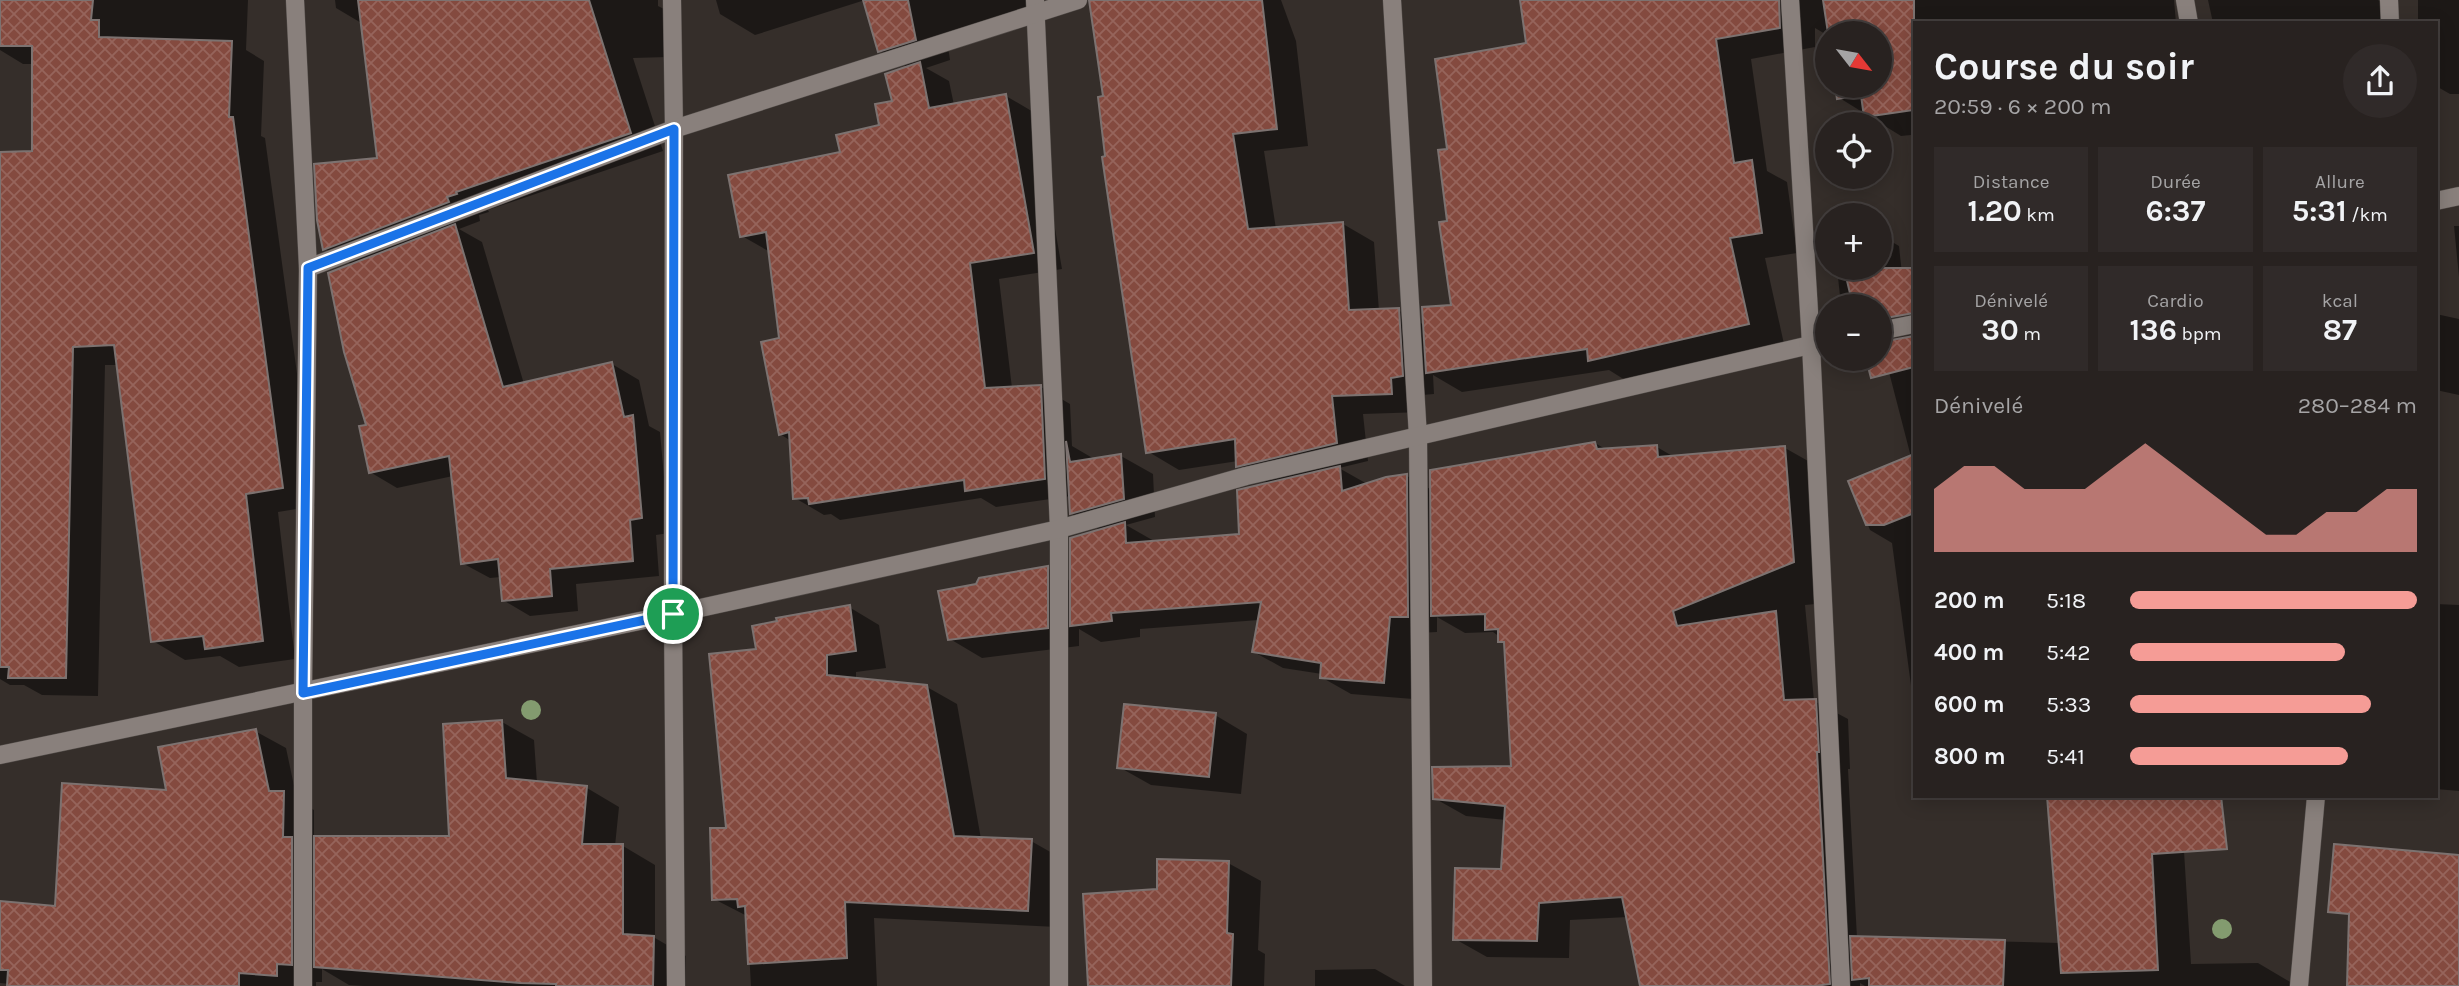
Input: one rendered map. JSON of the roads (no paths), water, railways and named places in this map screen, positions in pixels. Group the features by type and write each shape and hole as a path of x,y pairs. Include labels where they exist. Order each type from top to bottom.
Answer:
{"street":[{"path":"295,0 308,268 303,986"},
{"path":"671,0 674,129 673,614 676,986"},
{"path":"308,268 674,129 1035,7 1078,0"},
{"path":"1392,0 1418,437 1423,986"},
{"path":"1790,0 1815,296"},
{"path":"2185,0 2189,21"},
{"path":"2389,0 2390,21"},
{"path":"1035,7 1059,529 1059,986"},
{"path":"2438,201 2459,196"},
{"path":"1892,329 1913,324"},
{"path":"0,755 303,693 1059,529 1246,476 1815,344"},
{"path":"1820,371 1841,986"},
{"path":"2299,986 2316,798"}]}
